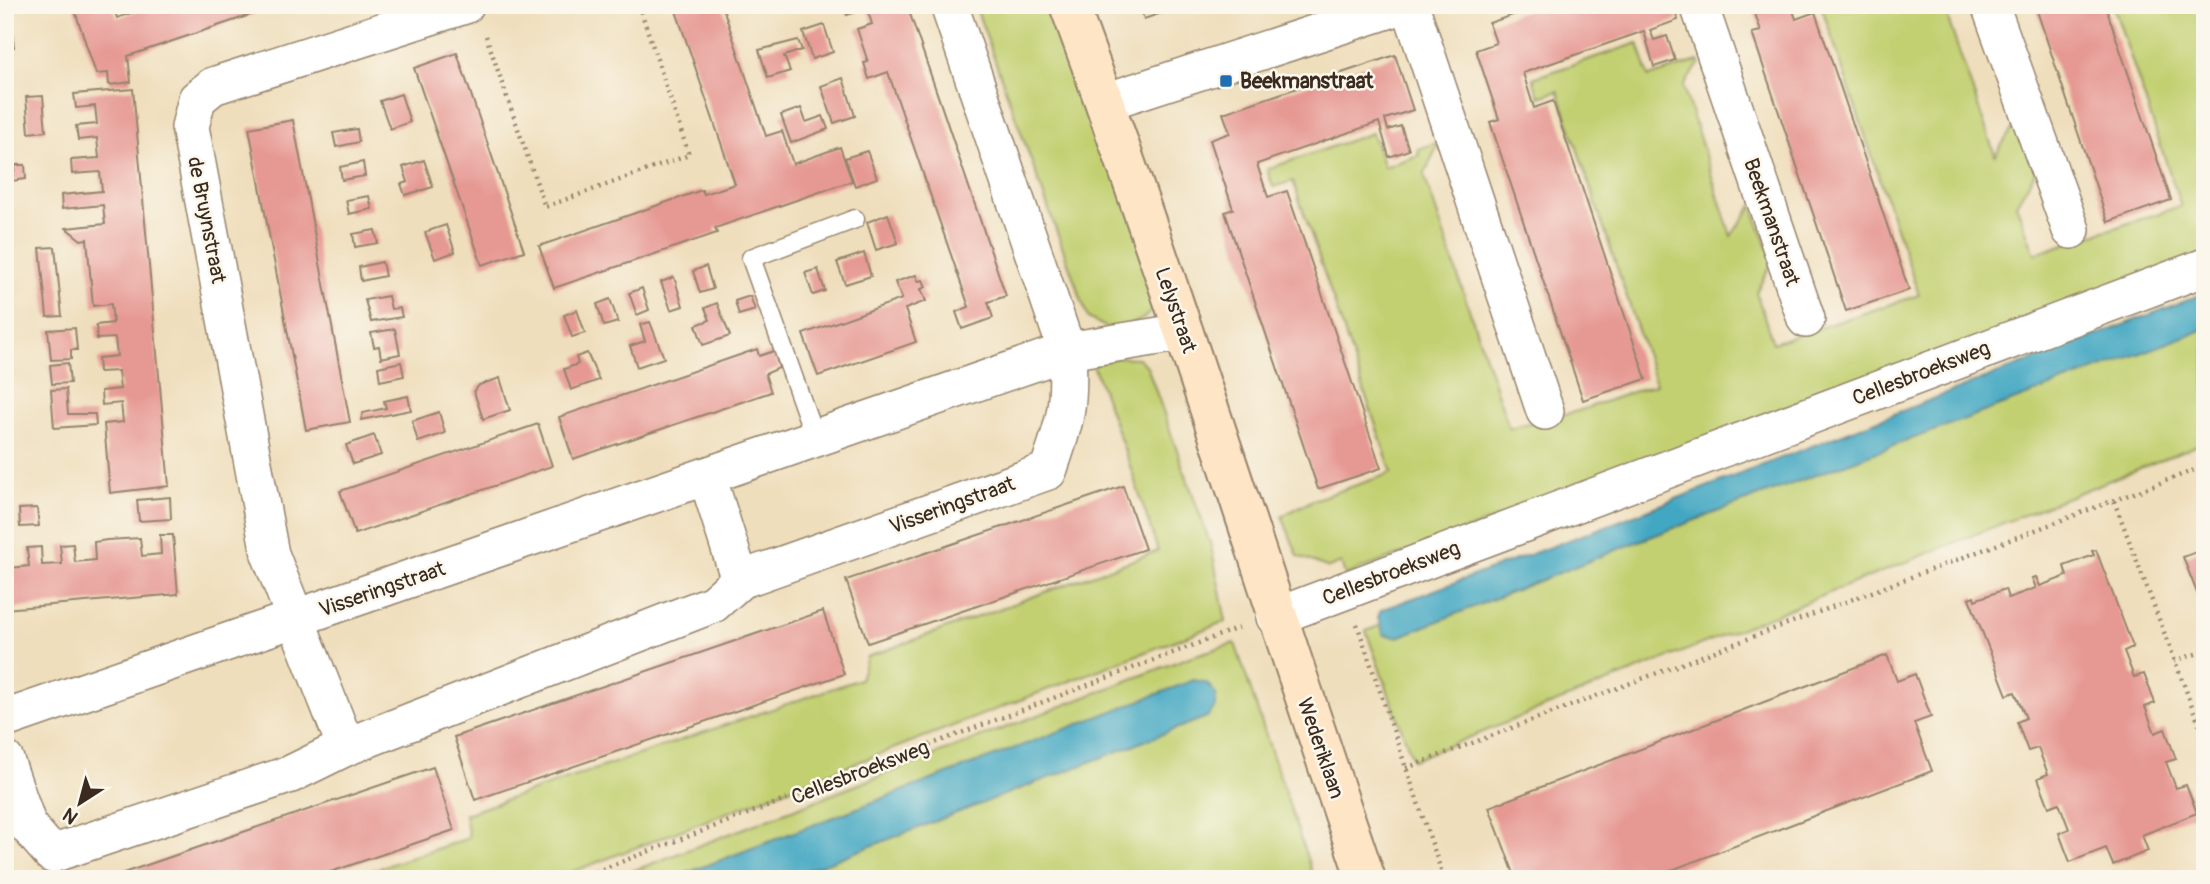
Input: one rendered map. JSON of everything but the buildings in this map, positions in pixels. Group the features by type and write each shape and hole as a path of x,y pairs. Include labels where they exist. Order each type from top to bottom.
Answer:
{"street":[{"path":"949,5 1067,351"},
{"name":"Lelystraat","path":"1069,5 1184,332 1275,617"},
{"path":"1105,102 1403,5"},
{"path":"1410,5 1545,411"},
{"name":"Beekmanstraat","path":"1699,5 1805,319"},
{"path":"1990,5 2071,230"},
{"name":"de Bruynstraat","path":"296,619 270,554 190,127 197,99 212,86 474,18"},
{"name":"Cellesbroeksweg","path":"1275,617 2205,267"},
{"name":"Visseringstraat","path":"5,719 1067,351 1184,332"},
{"name":"Visseringstraat","path":"5,760 29,826 52,854 290,774 346,747 713,604 740,580 1048,471 1065,425 1070,399 1067,351"},
{"path":"706,476 740,580"},
{"name":"Wederiklaan","path":"1275,617 1367,879"},
{"name":"Visseringstraat","path":"296,619 346,747"}],"lane":[{"path":"815,438 751,258 855,219"}],"path":[{"path":"474,18 545,206 689,155 639,5"},
{"path":"1406,768 2205,466"},
{"path":"2114,501 2205,740"},
{"path":"1346,590 1444,879"},
{"name":"Cellesbroeksweg","path":"576,879 1275,617"},
{"path":"2175,661 2205,651"}],"green space":[{"path":"975,5 1062,5 1159,295 1146,317 1109,329 1088,318"},
{"path":"1821,5 1943,5 1995,155 2017,122 2036,171 2016,204 2035,254 2181,206 2113,5 2205,5 2205,255 1345,575 1341,563 1329,568 1298,556 1282,516 1313,500 1392,473 1293,181 1273,187 1267,169 1372,133 1384,167 1419,155 1418,149 1439,142 1424,175 1509,428 1578,411 1656,384 1558,91 1539,97 1533,78 1638,43 1649,77 1698,61 1700,63 1683,86 1731,236 1752,206 1773,261 1756,292 1773,343 1919,295"},
{"path":"2205,329 2205,442 1413,760 1366,631 1381,625 1384,635 1398,637 1634,543"},
{"path":"1117,357 1138,358 1147,366 1211,546 1226,621 554,879 347,879 469,838 465,814 860,679 867,657 1158,551 1093,365"},
{"path":"1235,643 1314,879 785,879 1207,717 1194,680 671,879 612,879 1192,656"}],"water":[{"path":"2205,293 2205,329 1634,543 1398,637 1384,635 1378,617 1381,610 1601,528"},
{"path":"1194,680 1207,683 1216,694 1215,707 1207,717 785,879 671,879"}],"place":[{"name":"Beekmanstraat","path":"1226,81"}]}
